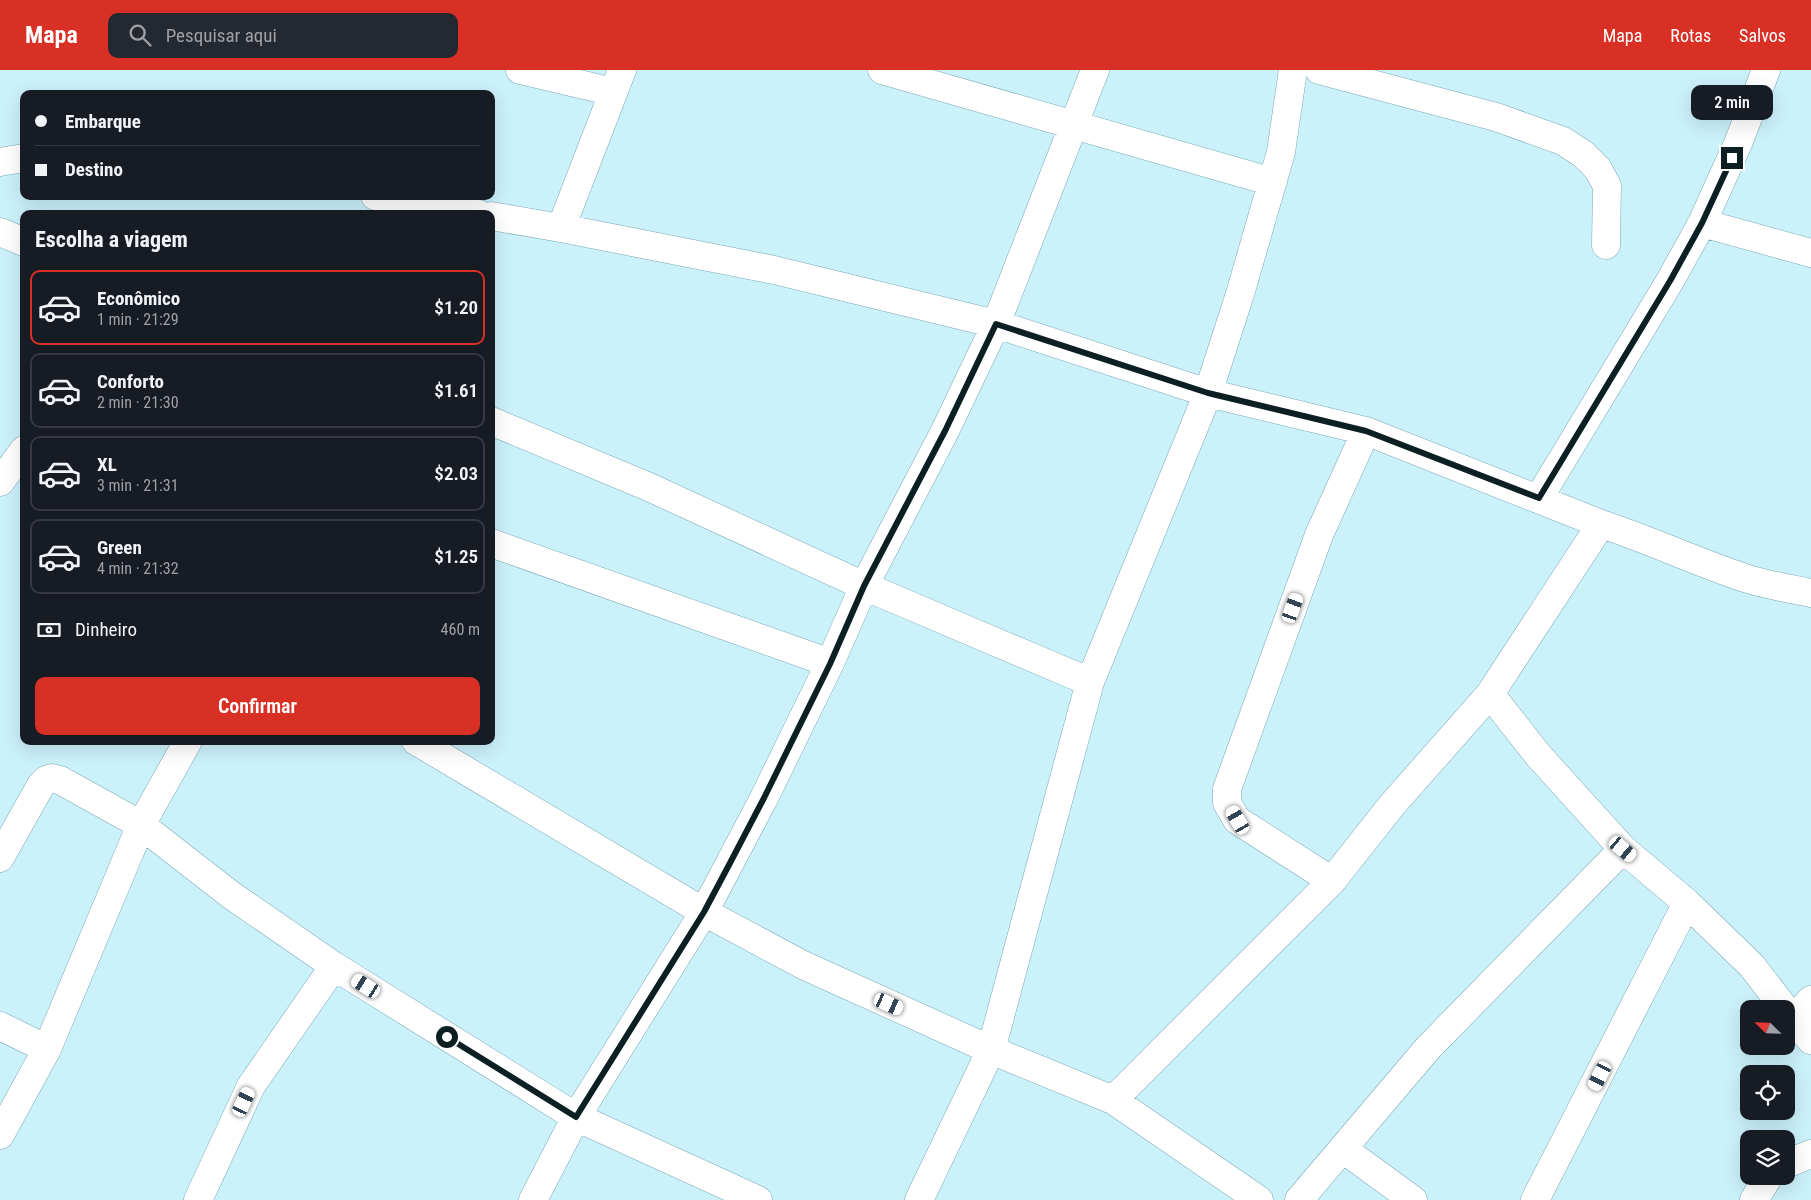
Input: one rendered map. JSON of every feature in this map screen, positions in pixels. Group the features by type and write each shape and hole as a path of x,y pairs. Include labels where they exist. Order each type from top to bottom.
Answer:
{"street":[{"path":"520,70 617,81 561,228"},
{"path":"882,70 1072,126 1273,182"},
{"path":"533,1200 576,1117 704,912 764,798 830,664 864,586 945,431 996,324 1095,70"},
{"path":"919,1200 991,1050 1090,682 1208,393 1240,294 1281,152 1293,70"},
{"path":"1319,70 1496,117 1562,141 1584,154 1598,169 1607,186 1606,245"},
{"path":"1539,498 1670,281 1702,223 1739,141 1766,70"},
{"path":"0,162 20,159"},
{"path":"398,200 455,210"},
{"path":"495,217 774,270 996,324 1208,393 1366,431 1601,524 1640,537 1750,580 1811,593"},
{"path":"1702,223 1811,253"},
{"path":"0,232 20,240"},
{"path":"495,423 649,487 864,586 1090,682"},
{"path":"1332,882 1238,820 1228,803 1227,789 1319,535 1366,431"},
{"path":"0,482 20,455"},
{"path":"1113,1100 1332,882 1392,805 1490,694 1601,524"},
{"path":"495,544 830,664"},
{"path":"1490,694 1538,756 1623,849 1687,903 1784,1000"},
{"path":"0,1136 47,1050 141,825 186,745"},
{"path":"423,745 704,912 803,965 991,1050 1113,1100 1260,1200"},
{"path":"0,858 41,785 46,780 52,778 69,784 141,825 230,894 334,966 576,1117 758,1200"},
{"path":"1299,1200 1428,1048 1623,849"},
{"path":"1535,1200 1687,903"},
{"path":"198,1200 251,1086 334,966"},
{"path":"1795,1012 1811,1040"},
{"path":"0,1026 47,1050"},
{"path":"1344,1148 1414,1200"},
{"path":"1795,1160 1811,1154"},
{"path":"1754,1200 1763,1185"}],"route":[{"path":"447,1037 576,1117 704,912 730,863 830,664 864,586 945,431 996,324 1208,393 1366,431 1539,498 1670,281 1702,223 1732,158"}]}
